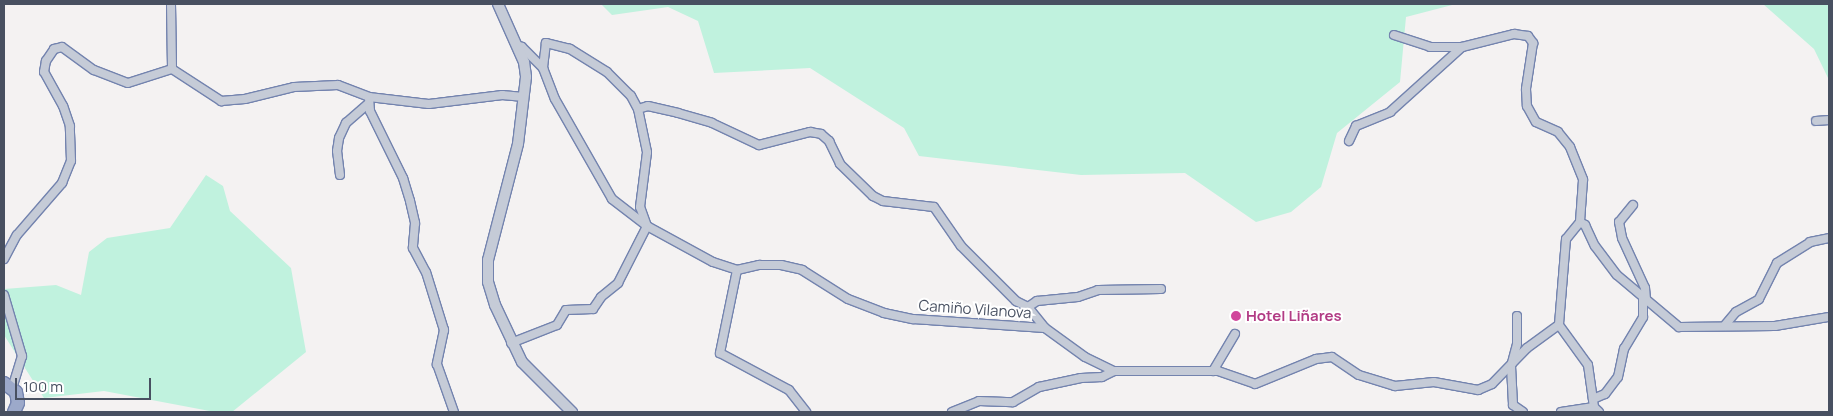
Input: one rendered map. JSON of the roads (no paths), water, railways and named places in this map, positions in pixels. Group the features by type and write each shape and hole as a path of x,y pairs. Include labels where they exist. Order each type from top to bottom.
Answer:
{"highway":[{"path":"8,385 17,398 17,411"}],"street":[{"path":"171,4 172,69"},
{"path":"498,4 525,70 524,97 518,144 488,260 488,282 511,343 522,362 572,412"},
{"path":"1394,35 1430,47 1462,47 1514,34 1528,36 1533,43 1526,89 1527,106 1536,122 1558,132 1570,147 1583,180 1580,222 1566,239 1559,325 1588,365 1595,406"},
{"path":"511,343 557,325 566,310 593,309 601,297 618,284 647,226 640,207 647,152 638,109 621,84 570,49 546,42 543,68"},
{"path":"516,45 522,47 543,68 555,99 612,199 647,226 713,262 736,270 720,353 789,390 806,412"},
{"path":"4,259 17,236 62,183 71,161 70,126 63,106 44,72 46,61 54,49 62,47 94,70 128,83 172,69"},
{"path":"1349,141 1356,126 1390,112 1462,47"},
{"path":"172,69 220,101 245,99 294,87 338,85 369,100 429,104 502,95 524,97"},
{"path":"340,175 337,151 339,138 346,123 369,100"},
{"path":"369,100 370,111 403,178 410,201 414,223 413,248 426,272 444,330 437,364 454,412"},
{"path":"638,109 648,106 712,123 759,145 810,132 820,134 829,141 840,164 873,196 883,200 934,207 961,246 1016,301 1028,307 1045,328"},
{"path":"1816,120 1829,120"},
{"path":"1561,412 1595,406 1618,377 1624,349 1643,317 1645,288 1622,238 1618,222 1633,205"},
{"path":"1580,222 1585,225 1595,246 1611,268 1679,327 1725,325 1776,326 1829,316"},
{"path":"1725,325 1736,312 1759,299 1777,263 1810,242 1829,238"},
{"name":"Camiño Vilanova","path":"736,270 759,265 781,265 802,270 848,299 884,313 913,318 1045,328 1085,357 1114,371 1213,371 1255,384 1316,358 1332,357 1359,375 1395,386 1434,382 1478,390 1492,384 1527,348 1559,325"},
{"path":"1028,307 1037,301 1078,297 1098,290 1161,289"},
{"path":"4,295 22,356 8,385"},
{"path":"1517,316 1516,344 1511,366 1513,405 1522,412"},
{"path":"1213,371 1235,334"},
{"path":"952,412 978,401 1003,404 1040,387 1081,378 1102,377 1114,371"},
{"path":"1003,404 1003,412"}],"place":[{"name":"Hotel Liñares","path":"1236,316"}]}
